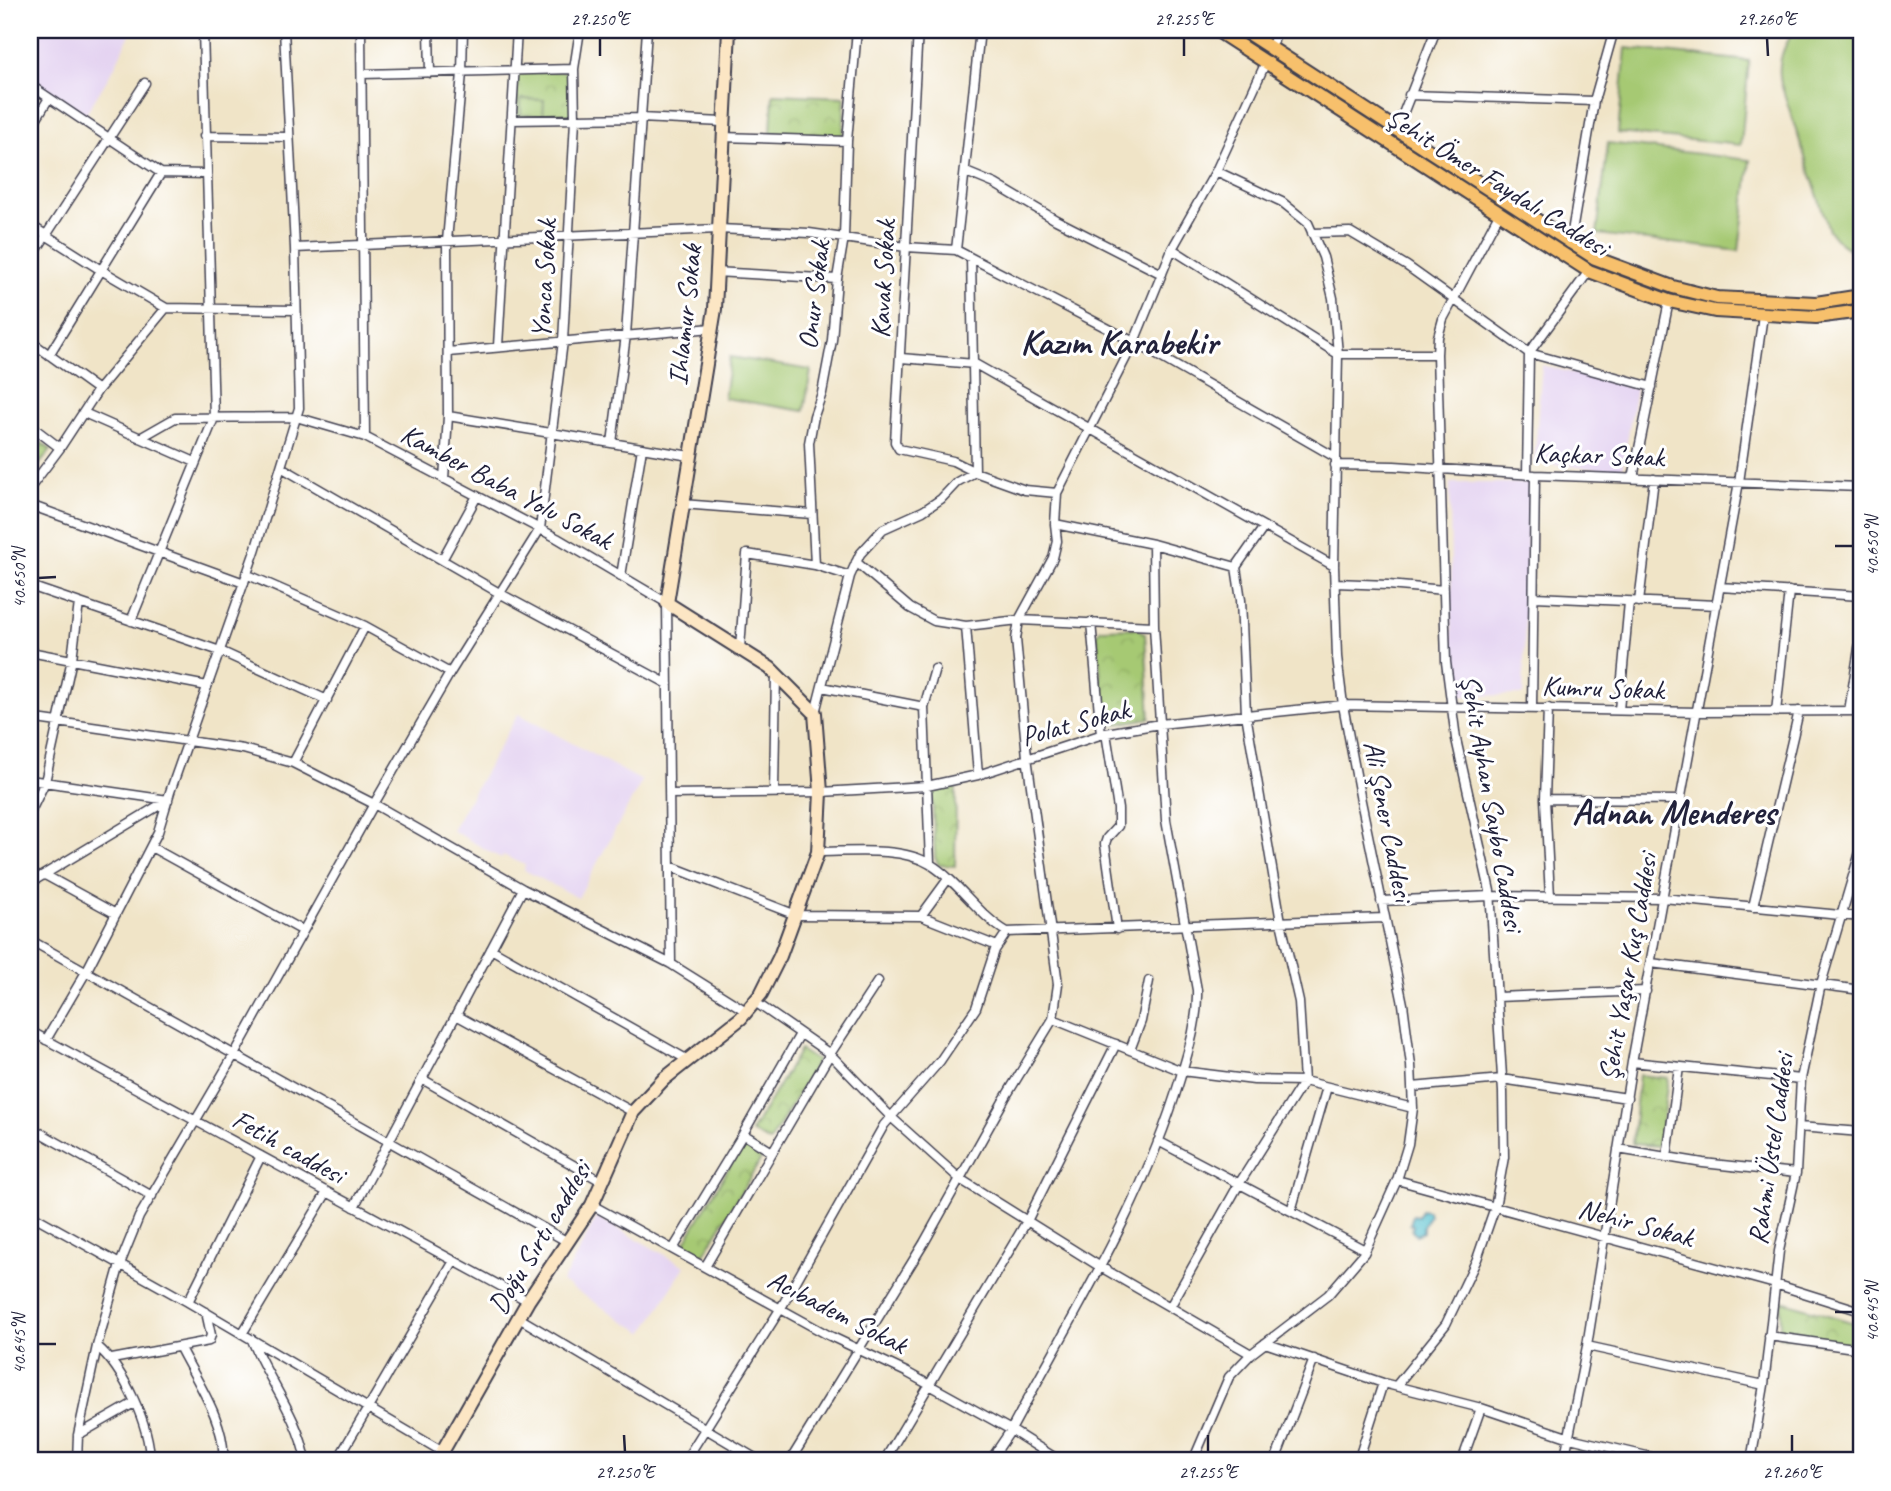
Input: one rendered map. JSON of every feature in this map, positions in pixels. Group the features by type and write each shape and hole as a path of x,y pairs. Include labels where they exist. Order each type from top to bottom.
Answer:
{"main road":[{"name":"Şehit Ömer Faydalı Caddesi","path":"1216,30 1589,271 1669,301 1715,311 1816,317 1861,310"},
{"name":"Şehit Ömer Faydalı Caddesi","path":"1243,30 1595,258 1674,288 1717,298 1816,303 1861,296"},
{"path":"1266,62 1272,49"},
{"path":"1763,315 1764,301"}],"street":[{"path":"30,36 33,30"},
{"path":"131,621 214,418 203,30"},
{"path":"46,1040 86,972 158,832 245,579 299,408 295,248 284,30"},
{"path":"361,30 365,438"},
{"path":"429,30 430,73"},
{"path":"444,479 448,416 447,241 463,30"},
{"path":"498,346 517,30"},
{"name":"Yonca Sokak","path":"540,529 563,341 575,120 574,69 580,30"},
{"path":"612,443 625,335 647,30"},
{"name":"Ihlamur Sokak","path":"667,603 712,328 729,30"},
{"name":"Onur Sokak","path":"815,565 809,443 832,340 844,237 847,141 857,30"},
{"name":"Kavak Sokak","path":"918,30 895,442 899,449 953,461 975,472"},
{"path":"956,250 979,30"},
{"path":"1272,49 1276,30"},
{"path":"1397,129 1436,30"},
{"path":"1570,244 1594,100 1614,30"},
{"path":"790,1461 924,1243 1054,1018 1058,984 1027,757 1016,639 1019,620 1053,558 1057,541 1055,524 1058,493 1134,342 1172,249 1216,171 1266,62"},
{"path":"362,75 574,69"},
{"path":"30,260 145,83"},
{"path":"30,85 161,173 205,174"},
{"path":"1409,95 1594,100"},
{"path":"30,129 49,98"},
{"path":"512,120 640,118 723,122"},
{"path":"204,136 288,137"},
{"path":"722,137 847,141"},
{"name":"Ali Şener Caddesi","path":"1193,1461 1229,1377 1251,1354 1328,1294 1365,1250 1397,1180 1408,1144 1413,1108 1403,1004 1343,705 1337,657 1334,566 1338,354 1333,298 1323,257 1308,223 1282,202 1216,171"},
{"path":"966,172 995,184 1056,220 1162,274"},
{"path":"49,355 161,173"},
{"name":"Şehit Ayhan Saybo Caddesi","path":"1396,1386 1446,1324 1477,1259 1495,1207 1504,1157 1502,1079 1490,896 1456,740 1446,662 1437,354 1443,319 1499,214"},
{"path":"30,225 166,308 295,310"},
{"path":"295,248 718,229 844,237 906,247 956,250 1134,342 1335,461"},
{"path":"1312,233 1350,232 1454,298 1529,353 1652,387"},
{"path":"1172,249 1338,354 1437,354"},
{"path":"971,258 975,472"},
{"path":"1532,708 1535,597 1529,353 1589,271"},
{"path":"715,272 837,279"},
{"path":"1633,478 1669,301"},
{"path":"30,488 98,390 166,308"},
{"name":"Şehit Yaşar Kuş Caddesi","path":"1564,1461 1587,1346 1632,1062 1739,482 1763,315"},
{"path":"448,352 712,328"},
{"path":"30,341 98,390"},
{"path":"901,358 975,363 1334,566"},
{"path":"84,413 195,462"},
{"path":"448,416 690,456"},
{"name":"Kamber Baba Yolu Sokak","path":"140,438 175,418 296,417 365,438 540,529 667,603 776,673 815,713"},
{"path":"30,425 60,448"},
{"path":"621,576 642,448"},
{"name":"Kaçkar Sokak","path":"1335,461 1531,475 1861,487"},
{"path":"281,467 501,594 668,684"},
{"path":"815,713 850,576 860,554 883,529 932,505 957,482 975,472 1026,490 1058,493"},
{"path":"1619,710 1654,479"},
{"path":"442,560 477,496"},
{"path":"682,504 812,514"},
{"path":"30,505 159,553 245,579 365,626 450,673"},
{"path":"1055,524 1153,544 1236,567"},
{"path":"1170,1307 1240,1184 1304,1081 1299,1002 1281,922 1247,714 1241,600 1236,567 1264,527"},
{"path":"77,1461 78,1435 97,1346 120,1264 139,1217 234,1055 373,804 450,673 540,529"},
{"path":"990,1461 1011,1430 1129,1210 1158,1140 1194,1032 1198,1008 1197,990 1167,820 1154,626 1153,544"},
{"path":"740,648 747,554 815,565 850,576"},
{"path":"856,562 910,608 934,621 966,626 1019,620 1154,626"},
{"path":"1335,583 1444,590"},
{"path":"30,586 220,651 327,700"},
{"path":"1720,587 1861,596"},
{"path":"1776,712 1789,591"},
{"path":"1535,597 1717,605"},
{"path":"30,813 45,782 72,659 79,603"},
{"path":"667,603 671,964"},
{"path":"1091,622 1104,734 1118,809 1118,826 1105,844 1117,929"},
{"path":"293,763 365,626"},
{"path":"966,626 978,775"},
{"path":"1849,711 1861,636"},
{"path":"30,652 208,686"},
{"path":"930,863 924,707 935,669"},
{"path":"774,791 776,673"},
{"path":"822,687 924,707"},
{"name":"Polat Sokak","path":"669,794 821,792 927,786 978,775 1104,734 1160,724 1343,705"},
{"name":"Kumru Sokak","path":"1343,705 1698,712 1861,711"},
{"path":"1548,708 1545,799 1550,897"},
{"path":"1753,906 1799,711"},
{"name":"Doğu Sırtı caddesi","path":"440,1457 528,1301 592,1205 633,1112 664,1079 750,1007 761,994 796,915 818,852 821,792 815,713"},
{"path":"30,718 243,749 293,763 373,804 523,889 671,964 800,1034 830,1054 891,1117 960,1179 1100,1266 1251,1354"},
{"path":"30,780 168,800"},
{"path":"1545,799 1682,800"},
{"path":"30,883 168,800"},
{"path":"151,847 303,931"},
{"name":"Rahmi Üstel Caddesi","path":"1751,1461 1764,1385 1779,1251 1796,1173 1801,1079 1821,984 1861,849"},
{"path":"818,852 906,854 930,863 990,922 1007,932 1384,918"},
{"path":"670,866 796,915 921,916 997,946"},
{"path":"45,875 116,914"},
{"path":"921,916 947,879"},
{"path":"354,1208 523,889"},
{"path":"1381,901 1490,896 1663,898 1861,917"},
{"path":"685,1461 781,1308 884,1125 940,1060 976,1008 997,946 1007,932"},
{"path":"30,940 568,1242"},
{"path":"491,949 688,1060"},
{"path":"1651,963 1861,990"},
{"path":"705,1267 830,1054 878,981"},
{"path":"1130,1050 1141,1021 1149,981"},
{"path":"1497,997 1646,991"},
{"path":"456,1015 633,1112"},
{"path":"1054,1018 1182,1072 1254,1080 1304,1081 1413,1108"},
{"name":"Fetih caddesi","path":"30,1031 528,1301"},
{"path":"673,1249 800,1034"},
{"path":"884,1461 1027,1221 1116,1044"},
{"path":"1632,1062 1801,1079"},
{"path":"1667,1157 1679,1067"},
{"path":"422,1079 603,1182"},
{"path":"1412,1087 1502,1079 1627,1098"},
{"path":"1291,1211 1327,1087"},
{"path":"30,1127 152,1196"},
{"path":"1799,1127 1861,1132"},
{"path":"743,1134 772,1152"},
{"path":"1158,1140 1365,1250"},
{"path":"1618,1149 1796,1173"},
{"path":"188,1301 261,1156"},
{"name":"Nehir Sokak","path":"1397,1180 1775,1284 1861,1311"},
{"path":"242,1334 327,1192"},
{"name":"Acıbadem Sokak","path":"592,1205 1011,1430 1060,1461"},
{"path":"30,1214 188,1301 369,1408 440,1457"},
{"path":"337,1461 454,1262"},
{"path":"112,1359 180,1348 209,1340 211,1335 206,1312"},
{"path":"519,1318 760,1461"},
{"path":"1769,1336 1861,1349"},
{"path":"252,1339 259,1357 290,1410 306,1461"},
{"path":"1265,1343 1383,1383 1481,1408 1570,1438 1668,1461"},
{"path":"97,1346 112,1359 134,1403 147,1435 150,1461"},
{"path":"1587,1346 1764,1385"},
{"path":"180,1348 223,1438 223,1461"},
{"path":"1275,1461 1314,1359"},
{"path":"1358,1461 1383,1383"},
{"path":"78,1435 134,1403"},
{"path":"1462,1461 1481,1408"},
{"path":"1627,1461 1629,1451"}],"shaded area":[{"path":"41,30 132,30 114,68 86,114 30,77 30,50"},
{"path":"1542,365 1636,389 1622,471 1534,463"},
{"path":"1450,483 1529,483 1523,695 1460,696 1452,666"},
{"path":"518,714 642,781 578,898 524,870 525,865 503,855 502,859 452,830"},
{"path":"597,1217 685,1266 644,1333 562,1282"}],"green space":[{"path":"1796,30 1861,30 1861,253 1843,245 1829,230 1781,84 1782,56 1787,42"},
{"path":"1626,48 1749,61 1741,145 1618,133"},
{"path":"572,71 572,117 516,119 517,72"},
{"path":"773,94 845,97 843,137 771,133"},
{"path":"521,99 544,100 543,116 521,115"},
{"path":"1608,143 1750,160 1739,251 1597,234"},
{"path":"730,357 811,370 804,411 724,398"},
{"path":"30,434 51,450 30,476"},
{"path":"1137,628 1145,634 1150,718 1105,726 1097,634 1101,629"},
{"path":"956,786 955,866 939,865 935,858 932,790"},
{"path":"800,1050 817,1061 770,1142 751,1132"},
{"path":"1639,1075 1668,1078 1659,1146 1632,1144"},
{"path":"744,1142 764,1154 703,1256 683,1245"},
{"path":"1782,1301 1861,1325 1861,1348 1779,1336"},
{"path":"1577,1448 1623,1459 1573,1461"}],"water":[{"path":"1422,1210 1428,1211 1429,1216 1423,1226 1423,1232 1416,1235 1412,1231 1413,1225 1410,1224 1413,1215 1418,1216"}],"district":[{"name":"Kazım Karabekir","path":"1119,342"},
{"name":"Adnan Menderes","path":"1674,812"}]}
